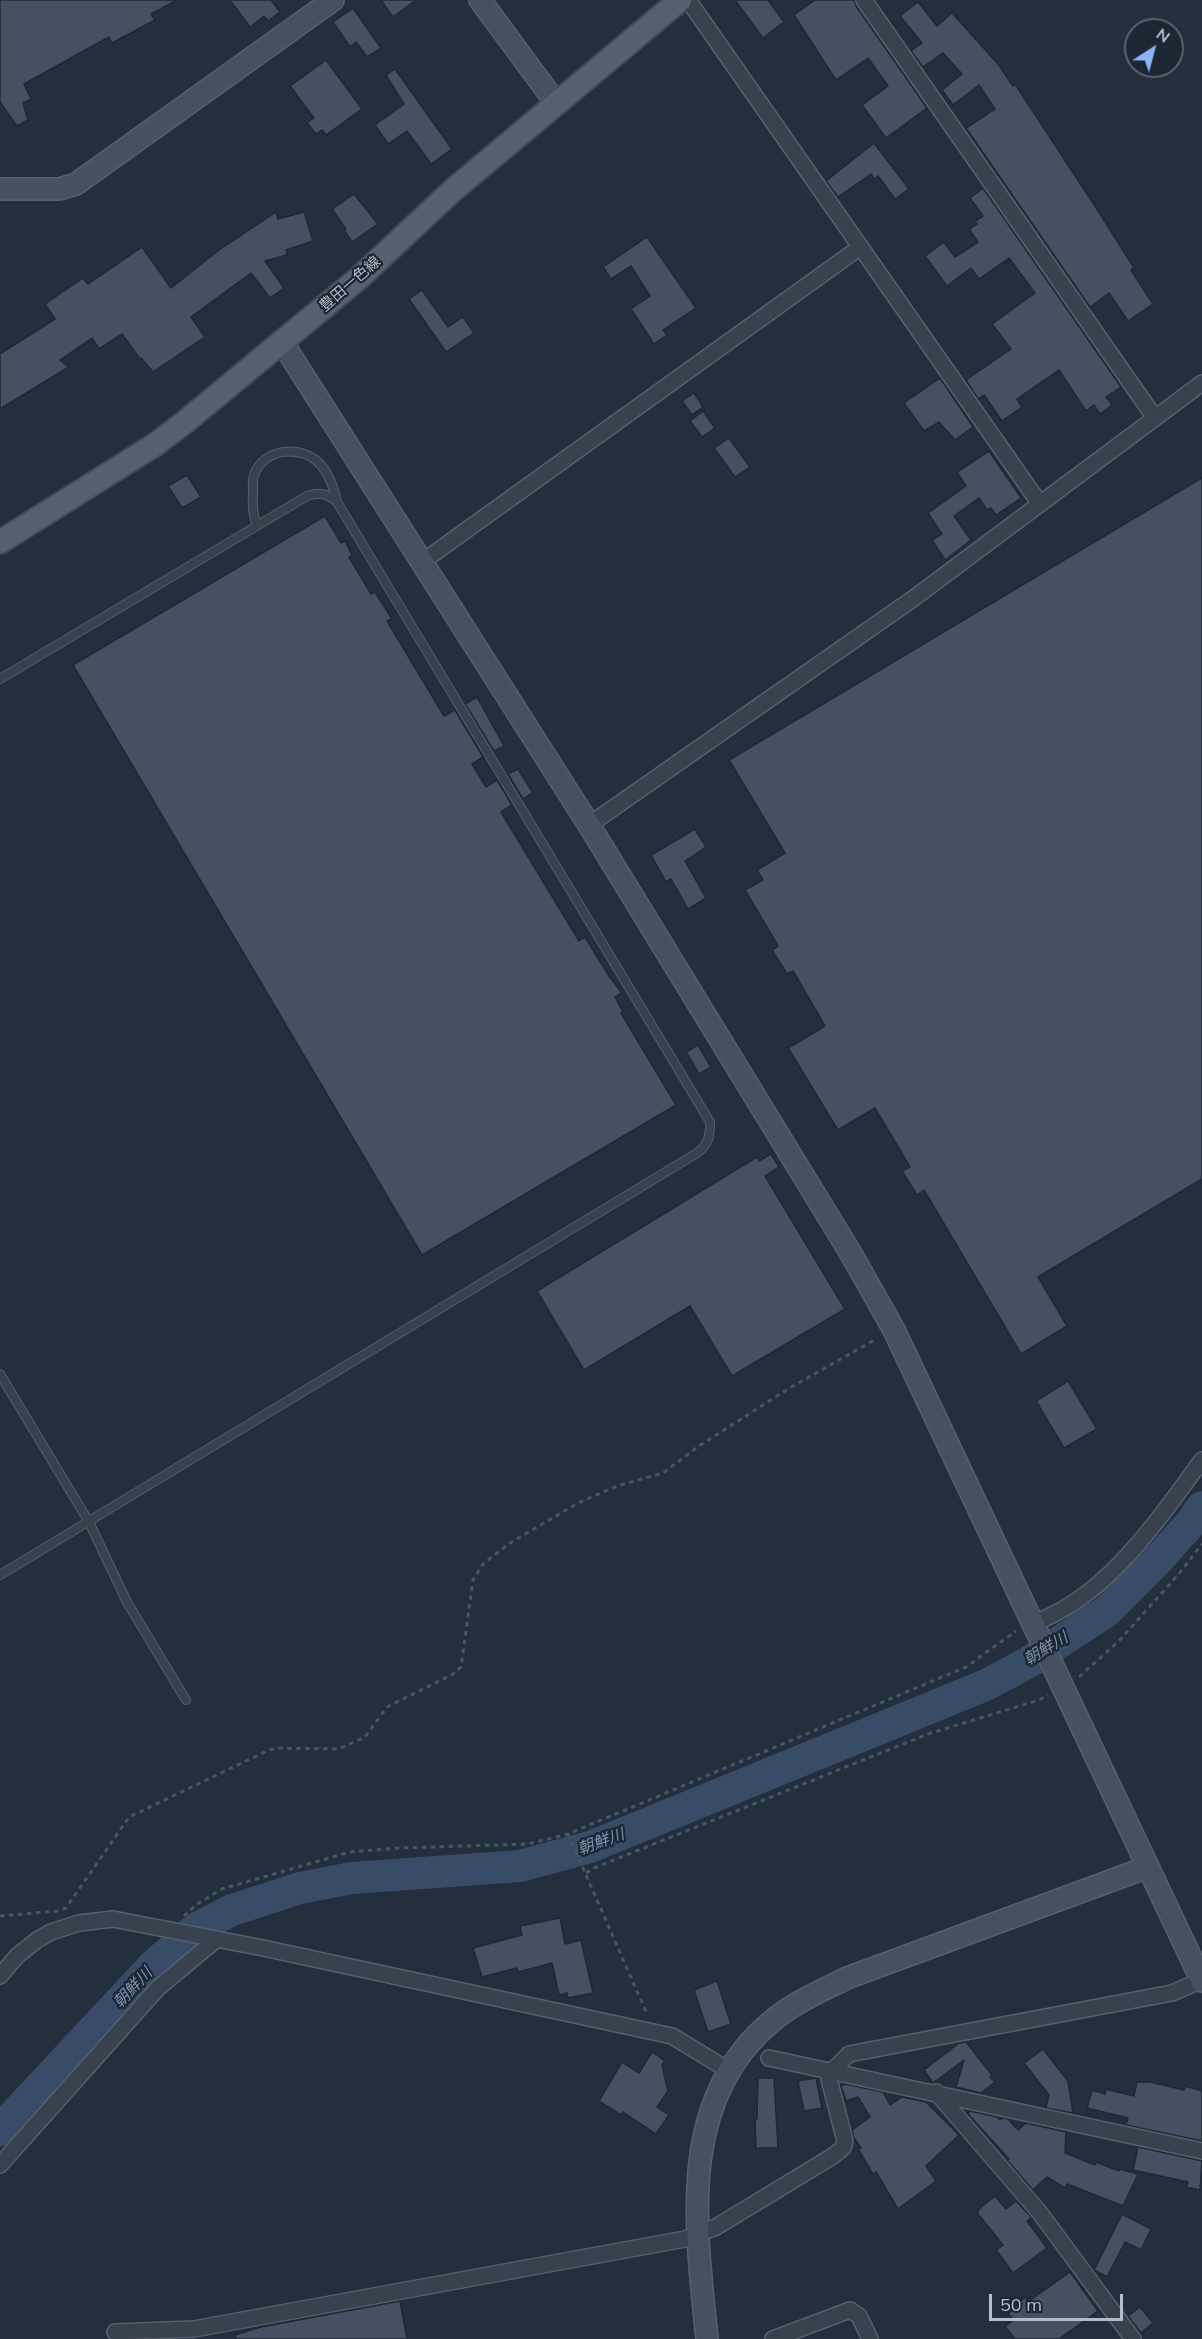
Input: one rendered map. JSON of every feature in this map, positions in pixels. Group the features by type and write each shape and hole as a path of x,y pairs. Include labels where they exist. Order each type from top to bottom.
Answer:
{"main road":[{"name":"豊田一色線","path":"0,542 156,444 359,278 452,191 680,0"}],"street":[{"path":"0,189 59,189 76,184 333,0"},
{"path":"480,0 556,103"},
{"path":"688,0 859,248 1041,504"},
{"path":"864,0 1155,418"},
{"path":"422,562 859,248"},
{"path":"116,2332 195,2334 685,2239 716,2227 843,2148 845,2141 829,2079 832,2071 846,2056 856,2052 1172,1993 1202,1980 894,1330 849,1252 589,825 282,342"},
{"path":"589,825 914,598 1201,384"},
{"path":"1036,1629 1049,1617 1089,1591 1137,1545 1202,1460"},
{"path":"707,2339 697,2197 708,2116 728,2070 747,2044 772,2020 847,1978 1148,1867"},
{"path":"0,1976 26,1947 64,1927 113,1919 672,2037 728,2070"},
{"path":"0,2165 158,1988 214,1939"},
{"path":"769,2058 936,2092 979,2104 1202,2151"},
{"path":"936,2092 1040,2213 1133,2339"},
{"path":"773,2339 850,2310 859,2316 870,2339"}],"lane":[{"path":"0,1575 697,1153 705,1147 710,1137 710,1122 706,1115 337,502 332,482 318,463 298,452 278,452 262,462 254,476 252,500 253,517 257,526"},
{"path":"0,679 307,496 318,493 328,494 337,502"},
{"path":"0,1374 89,1522 128,1602 186,1700"}],"path":[{"path":"0,1916 57,1911 66,1908 129,1816 269,1750 276,1748 336,1749 365,1737 387,1707 455,1673 461,1667 473,1580 483,1564 510,1543 578,1503 617,1486 663,1473 699,1446 788,1389 894,1330"},
{"path":"585,1871 928,1734 1039,1700 1061,1682 1086,1672 1118,1642 1178,1575 1202,1544"},
{"path":"172,1930 197,1904 222,1889 350,1852 528,1844 569,1835 966,1667 1019,1629 1036,1629"},
{"path":"569,1835 655,2033"}],"building":[{"path":"0,0 177,0 151,14 155,20 112,43 109,37 24,84 31,99 23,103 28,120 17,126 0,102"},
{"path":"230,0 271,0 280,12 268,21 264,16 250,27"},
{"path":"381,0 416,0 393,17"},
{"path":"735,0 768,0 784,22 763,38"},
{"path":"815,0 854,0 927,108 886,138 862,105 888,86 868,58 836,80 794,15"},
{"path":"918,2 937,26 952,13 998,64 1013,86 1015,84 1134,268 1131,270 1153,304 1128,321 1109,293 1090,307 966,128 995,109 979,85 953,105 942,90 962,74 943,53 923,67 911,51 922,43 900,16"},
{"path":"353,8 381,48 367,57 356,42 350,47 333,22"},
{"path":"326,60 362,109 326,135 322,130 316,134 307,123 314,118 290,86"},
{"path":"395,69 452,149 431,164 407,131 388,144 375,125 404,104 386,75"},
{"path":"874,143 909,189 895,199 878,176 874,179 871,174 838,197 826,181"},
{"path":"983,188 1121,387 1106,397 1112,405 1100,414 1094,405 1086,411 1059,370 1017,399 1022,407 1002,421 984,395 978,399 966,380 1011,349 992,324 1035,293 1009,258 979,279 971,268 947,286 925,256 944,242 955,257 978,242 969,229 983,216 970,198"},
{"path":"354,194 378,224 352,242 332,209"},
{"path":"276,212 278,219 304,212 313,241 286,250 287,255 265,261 284,288 270,298 251,273 191,317 205,337 153,372 140,359 122,334 99,349 92,338 60,360 69,367 0,409 0,354 55,319 45,304 83,278 88,284 142,247 171,288 219,250"},
{"path":"647,237 696,308 663,330 667,335 654,344 631,309 650,296 631,266 611,279 603,267"},
{"path":"422,290 448,327 463,317 474,333 446,352 409,299"},
{"path":"940,378 973,427 955,440 939,422 924,431 904,403"},
{"path":"694,393 703,407 692,415 682,401"},
{"path":"703,411 715,428 702,437 690,421"},
{"path":"729,438 750,467 735,477 714,448"},
{"path":"989,451 1021,498 996,515 991,508 987,510 979,498 954,516 971,540 945,560 932,540 942,534 928,513 966,486 957,472"},
{"path":"187,475 201,497 182,508 168,486"},
{"path":"1202,478 1202,1179 1038,1277 1067,1326 1021,1354 924,1190 917,1195 902,1171 910,1167 875,1108 838,1130 788,1048 825,1026 793,971 787,974 772,950 778,946 745,890 763,880 757,870 785,853 729,760"},
{"path":"325,516 341,543 345,541 352,555 349,557 371,594 375,592 392,619 387,621 444,716 455,710 483,757 472,764 486,787 497,780 512,805 501,812 579,941 585,937 622,993 615,997 623,1012 621,1013 676,1105 422,1255 73,665"},
{"path":"477,697 504,746 494,751 465,704"},
{"path":"518,769 533,793 523,799 508,774"},
{"path":"695,829 706,847 685,861 706,898 688,909 671,879 666,882 651,855"},
{"path":"698,1045 711,1067 699,1074 686,1052"},
{"path":"771,1154 779,1167 765,1176 845,1309 732,1376 690,1306 584,1370 537,1291 757,1157 759,1161"},
{"path":"1068,1381 1097,1429 1064,1448 1036,1401"},
{"path":"560,1918 565,1944 581,1940 593,1993 568,1998 567,1993 559,1995 552,1963 518,1972 517,1968 482,1977 473,1948 522,1935 520,1926"},
{"path":"717,1981 731,2024 708,2032 694,1990"},
{"path":"966,2042 995,2082 981,2093 956,2087 964,2060 933,2083 924,2070 959,2043"},
{"path":"1043,2049 1068,2081 1073,2113 1046,2108 1049,2095 1024,2063"},
{"path":"652,2052 665,2061 662,2065 668,2091 657,2107 669,2115 656,2134 623,2112 621,2115 599,2101 622,2062 639,2073"},
{"path":"758,2078 774,2078 778,2148 756,2148 755,2119 757,2119"},
{"path":"816,2078 822,2108 804,2111 798,2081"},
{"path":"1137,2082 1150,2082 1184,2090 1185,2086 1202,2091 1202,2141 1126,2125 1128,2118 1087,2108 1092,2090 1105,2094 1106,2089 1134,2096"},
{"path":"845,2084 883,2092 890,2105 902,2097 926,2102 959,2135 926,2166 936,2181 898,2209 876,2172 873,2174 858,2149 861,2148 852,2130 870,2117 858,2097 846,2101 841,2086"},
{"path":"970,2111 997,2117 1000,2120 1008,2119 1018,2130 1026,2123 1066,2132 1065,2153 1095,2165 1096,2162 1119,2171 1120,2169 1138,2174 1123,2206 1067,2184 1065,2188 1047,2177 1033,2190 1007,2160 1009,2159 968,2114"},
{"path":"1138,2147 1202,2161 1200,2190 1186,2187 1188,2182 1133,2170"},
{"path":"995,2196 1006,2209 1016,2201 1032,2218 1027,2221 1047,2248 1013,2273 996,2250 1003,2245 978,2214 978,2210"},
{"path":"1122,2214 1151,2229 1141,2250 1125,2242 1107,2277 1094,2270"},
{"path":"1070,2272 1098,2311 1059,2339 1015,2339 1005,2326 1014,2320 1008,2314 1025,2297 1029,2301"},
{"path":"400,2301 407,2339 236,2339 235,2335 261,2327"},
{"path":"1140,2307 1153,2323 1141,2333 1128,2316"}],"waterway":[{"name":"朝鮮川","path":"0,2130 154,1965 197,1928 232,1910 300,1888 352,1878 520,1866 590,1847 986,1685 1029,1662 1107,1611 1154,1564 1202,1507"}]}
